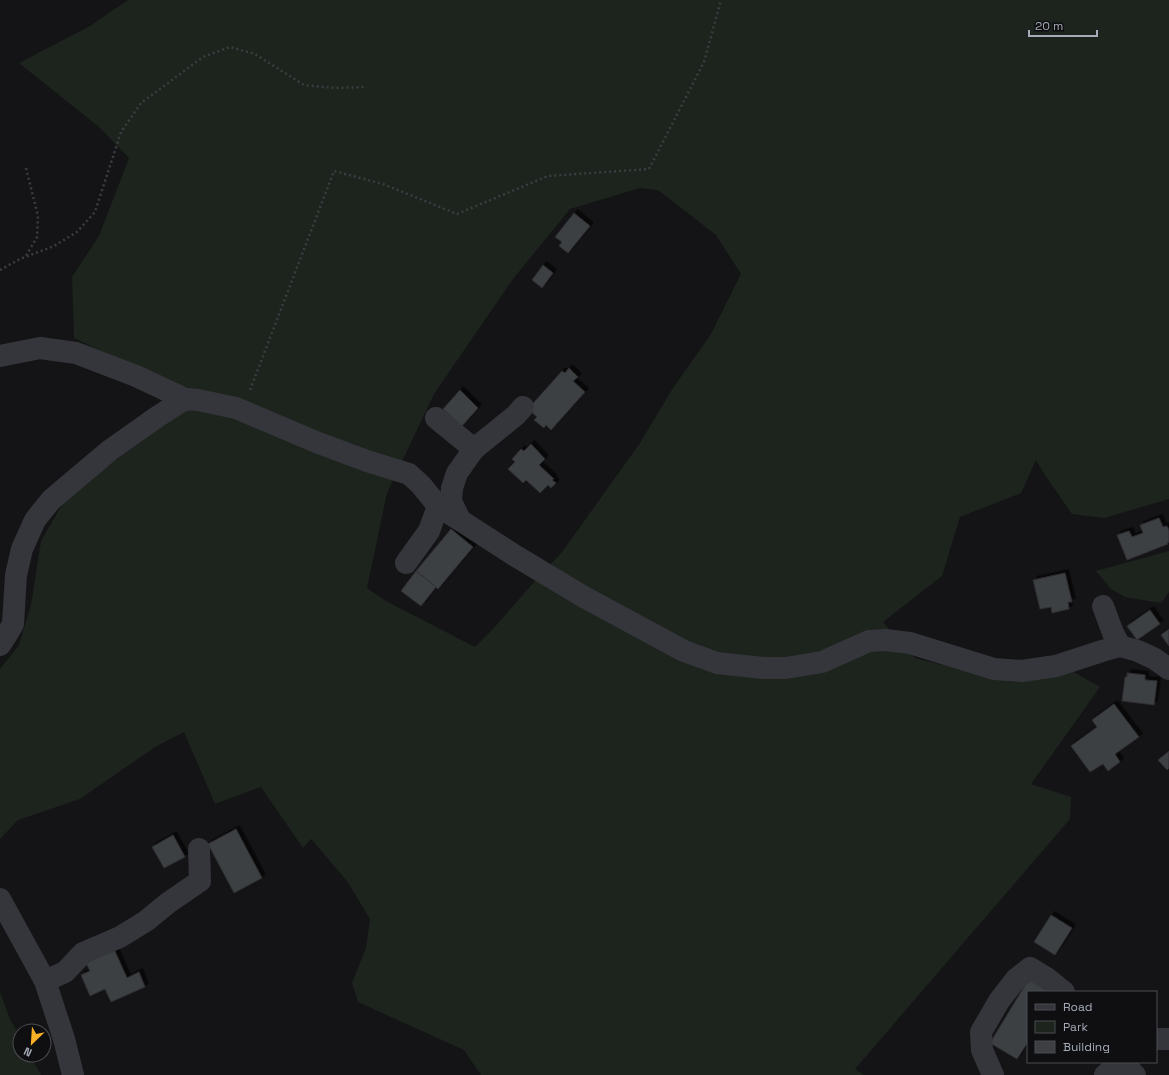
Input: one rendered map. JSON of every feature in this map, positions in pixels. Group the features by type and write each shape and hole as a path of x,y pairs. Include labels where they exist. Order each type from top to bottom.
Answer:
{"street":[{"path":"0,356 40,348 76,353 136,376 185,400 198,400 236,408 316,442 409,474 421,485 438,506 584,597 684,651 717,664 763,668 786,668 822,662 869,640 886,640 910,643 994,669 1022,671 1056,666 1120,646 1155,658 1169,669"},
{"path":"0,645 13,624 16,574 22,550 35,520 51,500 109,452 157,417 185,400"},
{"path":"460,520 451,501 452,488 457,473 474,449 516,415 523,406"},
{"path":"436,418 474,449"},
{"path":"406,563 429,531 438,506"},
{"path":"1103,606 1113,633 1120,646"},
{"path":"45,981 65,972 83,953 120,937 146,921 168,903 200,881 199,849"},
{"path":"0,899 45,981 64,1040 73,1075"},
{"path":"993,1075 982,1050 981,1032 998,1001 1016,979 1030,968 1048,979 1063,991"},
{"path":"1157,1039 1169,1039"},
{"path":"1105,1075 1111,1070 1118,1068 1133,1069"}],"path":[{"path":"242,411 334,171 382,184 457,214 548,176 649,169 704,62 721,0"},
{"path":"0,270 26,256 54,246 77,232 95,212 121,132 141,103 203,57 230,47 255,54 304,85 336,88 365,87"},
{"path":"26,168 38,216 37,237 26,256"}],"green space":[{"path":"128,0 1169,0 1169,499 1104,518 1072,514 1036,460 1021,493 960,517 942,576 883,622 915,658 1011,682 1072,671 1100,687 1031,784 1071,797 1070,819 855,1069 864,1075 481,1075 464,1050 358,1002 352,983 366,948 370,919 347,881 311,839 303,848 261,787 215,804 184,732 155,747 80,799 18,820 0,839 0,669 19,645 31,605 41,541 67,496 157,430 167,383 74,338 72,277 99,236 129,158 99,127 19,63 90,26","holes":["640,188 658,190 716,235 741,274 711,334 673,388 640,443 562,552 475,647 386,601 367,588 387,493 434,394 513,279 570,209"]},
{"path":"1169,551 1169,592 1161,603 1125,597 1111,589 1096,571"},
{"path":"0,992 12,1023 12,1063 34,1063 41,1075 0,1075"}],"building":[{"path":"574,213 590,226 568,253 559,246 562,242 555,237"},
{"path":"543,265 553,273 542,288 532,280"},
{"path":"569,368 578,377 573,381 585,392 551,430 546,425 544,428 534,420 537,417 528,409 562,371 565,373"},
{"path":"460,390 478,408 462,426 443,409"},
{"path":"531,444 545,459 539,465 554,479 552,480 556,483 551,488 548,485 540,493 526,480 523,483 508,469 515,462 512,459 521,449 524,451"},
{"path":"1159,518 1163,527 1167,526 1169,531 1168,544 1127,560 1117,535 1129,531 1132,537 1143,533 1140,525"},
{"path":"451,529 473,547 438,589 416,571"},
{"path":"416,571 436,587 421,606 401,591"},
{"path":"1065,573 1072,602 1068,602 1069,609 1052,613 1051,607 1040,609 1033,580"},
{"path":"1150,610 1160,624 1137,640 1127,626"},
{"path":"1169,629 1169,646 1161,635"},
{"path":"1127,673 1145,675 1145,680 1157,681 1154,705 1122,701 1125,677 1127,677"},
{"path":"1114,704 1139,737 1115,754 1120,762 1108,771 1103,764 1090,772 1071,746 1097,727 1092,720"},
{"path":"1169,751 1169,768 1167,770 1158,760"},
{"path":"236,829 262,878 234,893 208,844"},
{"path":"173,835 185,857 164,868 152,847"},
{"path":"1051,915 1072,928 1055,955 1034,942"},
{"path":"114,949 127,978 139,972 145,987 111,1002 105,989 90,996 81,975 90,971 85,961"},
{"path":"1030,977 1053,991 1027,991 1027,1044 1017,1059 990,1043"}]}
